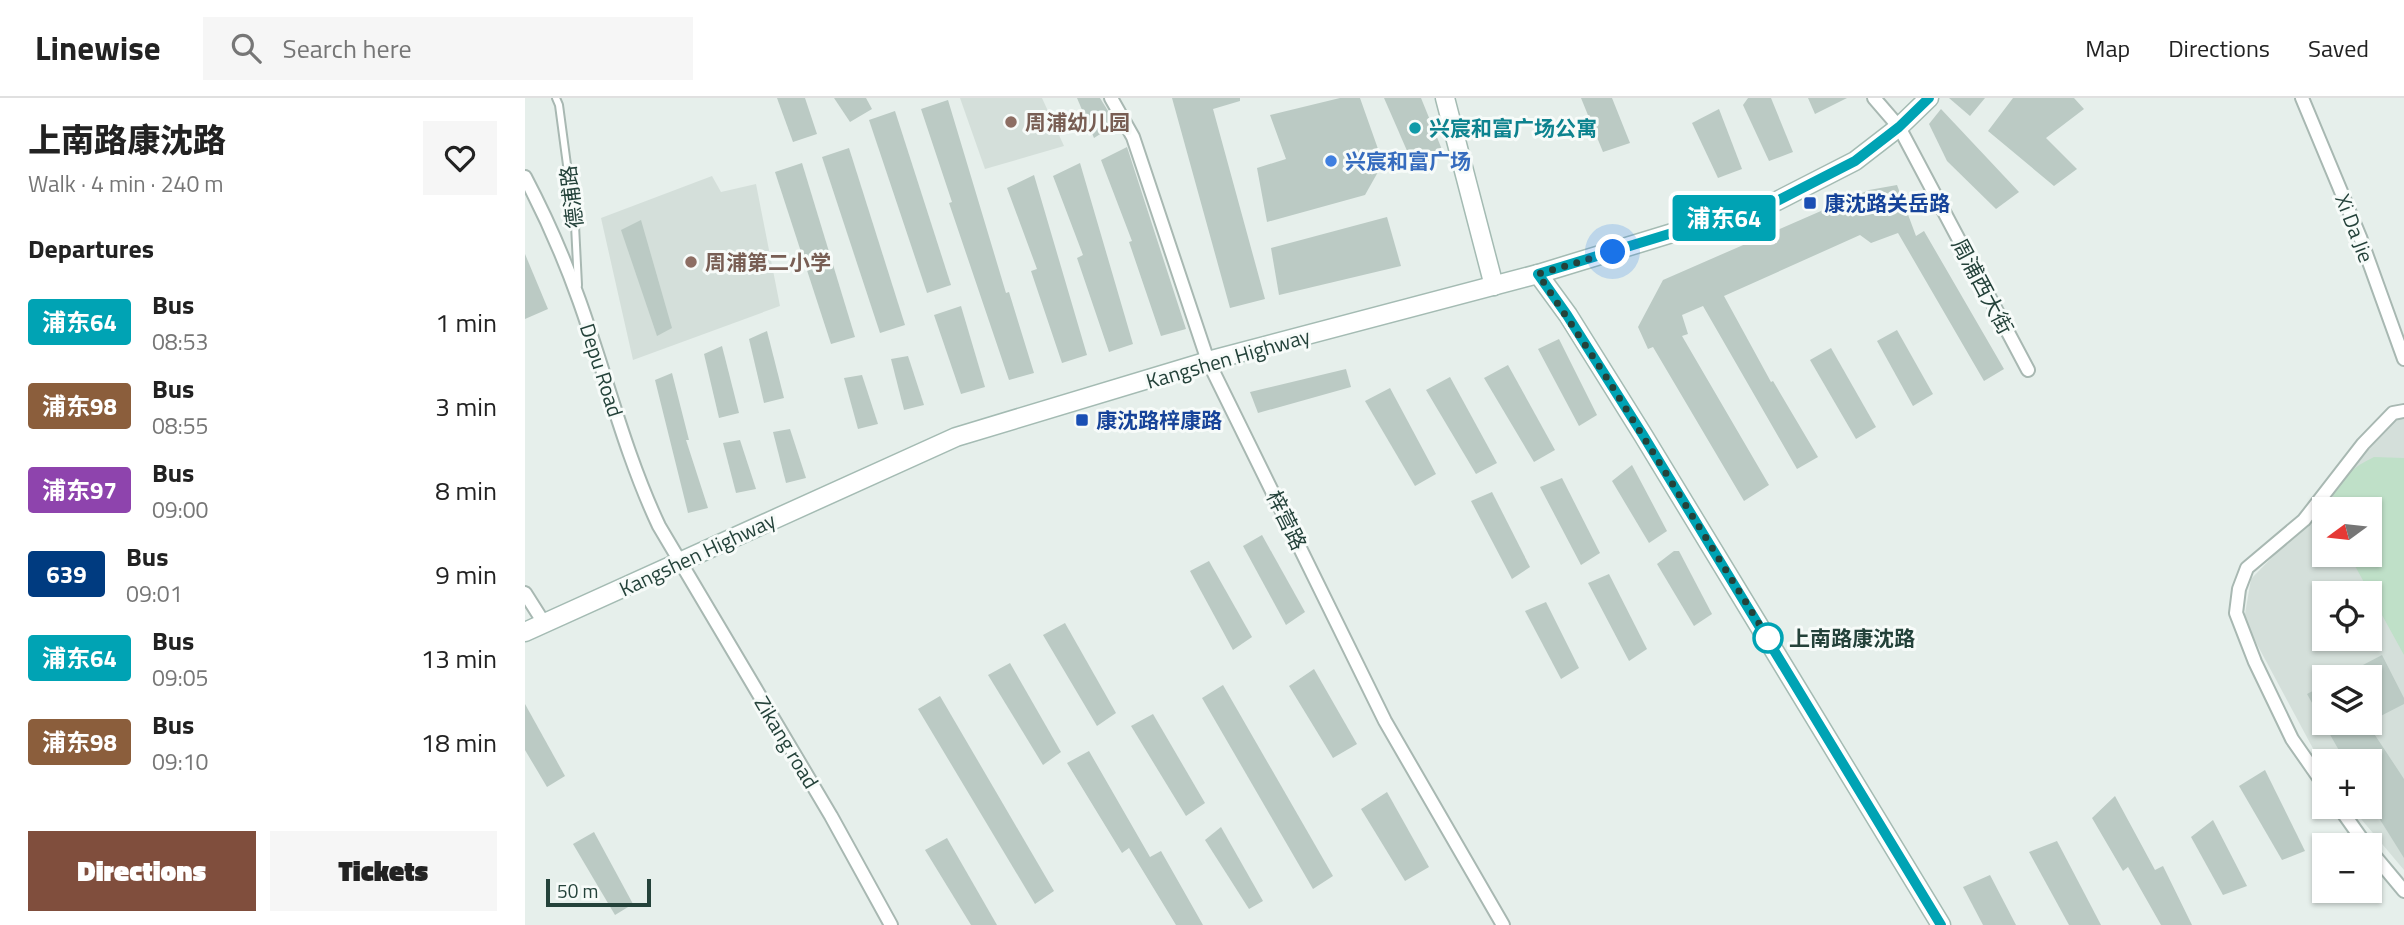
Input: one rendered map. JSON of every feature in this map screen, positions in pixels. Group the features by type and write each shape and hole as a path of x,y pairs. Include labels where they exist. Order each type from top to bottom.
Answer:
{"street":[{"name":"梓营路","path":"1111,98 1133,136 1208,361 1385,721 1503,925"},
{"path":"1445,98 1494,286"},
{"name":"周浦西大街","path":"1874,98 1899,127 2028,370"},
{"name":"Kangshen Highway","path":"525,632 956,437 1208,361 1538,274 1777,201 1855,161 1899,127 1929,98"},
{"name":"Xi Da Jie","path":"2302,98 2360,237 2404,359"},
{"name":"Depu Road","path":"525,177 545,216 578,298 643,491 659,526 681,561"},
{"path":"1538,274 1643,435 1941,925"},
{"path":"2312,768 2292,739 2255,662 2236,613 2239,589 2247,568 2304,520 2363,444 2393,413 2404,411"},
{"name":"Zikang road","path":"681,561 831,816 891,925"},
{"path":"525,593 544,623"},
{"path":"2382,864 2404,891"}],"lane":[{"name":"德浦路","path":"556,98 575,225 578,298"}],"shaded area":[{"name":"周浦幼儿园","path":"960,98 1042,98 1064,146 985,169"},
{"name":"周浦第二小学","path":"712,176 721,192 756,184 780,306 633,360 601,218"},
{"path":"2396,420 2404,420 2404,870 2382,844 2382,833 2373,833 2361,819 2382,819 2382,749 2313,749 2244,620 2251,579 2312,516 2312,567 2382,567 2382,497 2329,497"}],"green space":[{"path":"2374,457 2404,458 2404,655 2382,615 2382,581 2363,581 2356,567 2382,567 2382,497 2334,497 2339,484 2359,465"}],"building":[{"path":"777,98 805,98 817,134 793,142"},
{"path":"834,98 866,98 872,109 850,122"},
{"path":"1077,98 1100,98 1116,124 1094,138"},
{"path":"1172,98 1240,98 1240,101 1213,109 1265,299 1230,308"},
{"name":"兴宸和富广场","path":"1340,98 1360,98 1383,163 1365,195 1267,222 1257,168 1286,159 1270,115"},
{"name":"兴宸和富广场公寓","path":"1384,98 1421,98 1445,157 1415,169"},
{"path":"1581,98 1612,98 1630,143 1603,152"},
{"path":"1748,98 1771,98 1793,152 1769,161 1743,105"},
{"path":"1808,98 1847,98 1815,114"},
{"path":"1949,98 1985,98 1970,116"},
{"path":"2013,98 2074,98 2084,109 2046,138 2077,169 2054,186 1988,131"},
{"path":"948,100 1006,293 1009,292 1034,373 1009,380 949,203 952,202 921,109"},
{"path":"1719,109 1742,169 1718,178 1692,123"},
{"path":"1941,109 2019,192 1996,209 1947,161 1929,124"},
{"path":"895,111 951,285 927,293 869,120"},
{"path":"1127,147 1186,329 1161,336 1129,242 1132,241 1101,160"},
{"path":"849,148 905,325 880,333 822,157"},
{"path":"802,163 855,337 831,344 775,172"},
{"path":"1080,163 1133,344 1109,352 1077,258 1083,255 1053,176"},
{"path":"1034,175 1087,355 1062,363 1031,271 1037,269 1007,188"},
{"path":"1897,185 1916,236 1924,231 2004,369 1984,381 1898,233 1871,243 1860,235 1724,296 1771,382 1773,381 1818,457 1797,469 1703,306 1682,315 1688,334 1682,336 1769,485 1744,501 1653,347 1648,349 1638,327 1663,280 1869,190"},
{"path":"1387,217 1401,266 1279,295 1271,248"},
{"path":"641,220 672,328 657,336 621,230"},
{"path":"525,254 548,309 525,319"},
{"path":"961,306 985,387 961,394 934,315"},
{"path":"1897,330 1933,394 1913,406 1877,341"},
{"path":"767,331 784,398 764,403 749,339"},
{"path":"1559,339 1597,415 1579,426 1538,349"},
{"path":"722,346 739,413 719,418 704,354"},
{"path":"1831,348 1876,427 1856,439 1810,360"},
{"path":"908,356 924,405 904,410 891,359"},
{"path":"1508,365 1555,450 1534,462 1484,378"},
{"path":"1346,369 1351,387 1258,413 1250,392"},
{"path":"672,373 689,440 686,440 708,508 688,513 655,380"},
{"path":"862,375 878,424 858,429 844,378"},
{"path":"1450,377 1497,463 1476,474 1426,390"},
{"path":"1390,388 1436,474 1415,486 1365,401"},
{"path":"790,429 806,478 786,483 773,432"},
{"path":"740,440 756,489 736,493 723,443"},
{"path":"1632,465 1667,531 1649,543 1612,481"},
{"path":"1562,478 1600,553 1581,565 1540,487"},
{"path":"1492,492 1530,567 1512,579 1471,501"},
{"path":"1262,535 1305,612 1286,625 1243,546"},
{"path":"1674,551 1679,551 1712,614 1694,626 1657,564"},
{"path":"1209,561 1252,637 1233,650 1190,571"},
{"path":"1609,574 1647,649 1629,661 1588,583"},
{"path":"1546,602 1579,668 1561,679 1525,611"},
{"path":"1065,623 1116,713 1097,726 1043,635"},
{"path":"2382,655 2404,698 2404,704 2382,715 2382,665 2363,665"},
{"path":"1010,663 1061,752 1043,765 988,675"},
{"path":"1314,669 1357,744 1333,758 1289,686"},
{"path":"1223,685 1333,876 1313,889 1202,698"},
{"path":"940,696 1054,891 1035,904 918,709"},
{"path":"525,704 565,776 547,787 525,750"},
{"path":"1153,714 1205,803 1186,816 1131,726"},
{"path":"2330,735 2375,735 2404,779 2404,858 2380,819 2382,819 2382,749 2338,749"},
{"path":"1089,751 1150,857 1161,851 1203,925 1176,925 1129,848 1122,853 1067,763"},
{"path":"2265,770 2305,851 2282,860 2239,786"},
{"path":"1387,792 1429,867 1405,881 1361,809"},
{"path":"2115,796 2155,870 2163,866 2192,925 2161,925 2128,867 2123,871 2092,818"},
{"path":"2213,820 2247,886 2223,895 2191,837"},
{"path":"1221,827 1263,901 1249,909 1205,840"},
{"path":"594,832 633,904 615,915 573,844"},
{"path":"947,838 997,925 971,925 925,850"},
{"path":"2057,841 2101,925 2069,925 2029,852"},
{"path":"1990,875 2016,925 1983,925 1963,887"}],"bus line":[{"name":"浦东64","path":"1929,98 1899,127 1855,161 1777,201 1538,274 1643,435 1941,925"}],"place":[{"name":"周浦幼儿园","path":"1011,122"},
{"name":"兴宸和富广场公寓","path":"1415,128"},
{"name":"兴宸和富广场","path":"1331,161"},
{"name":"康沈路关岳路","path":"1810,203"},
{"name":"周浦第二小学","path":"691,262"},
{"name":"康沈路梓康路","path":"1082,420"},
{"name":"上南路康沈路","path":"1768,638"}],"route":[{"path":"1613,252 1538,274 1643,435 1768,638"}]}
